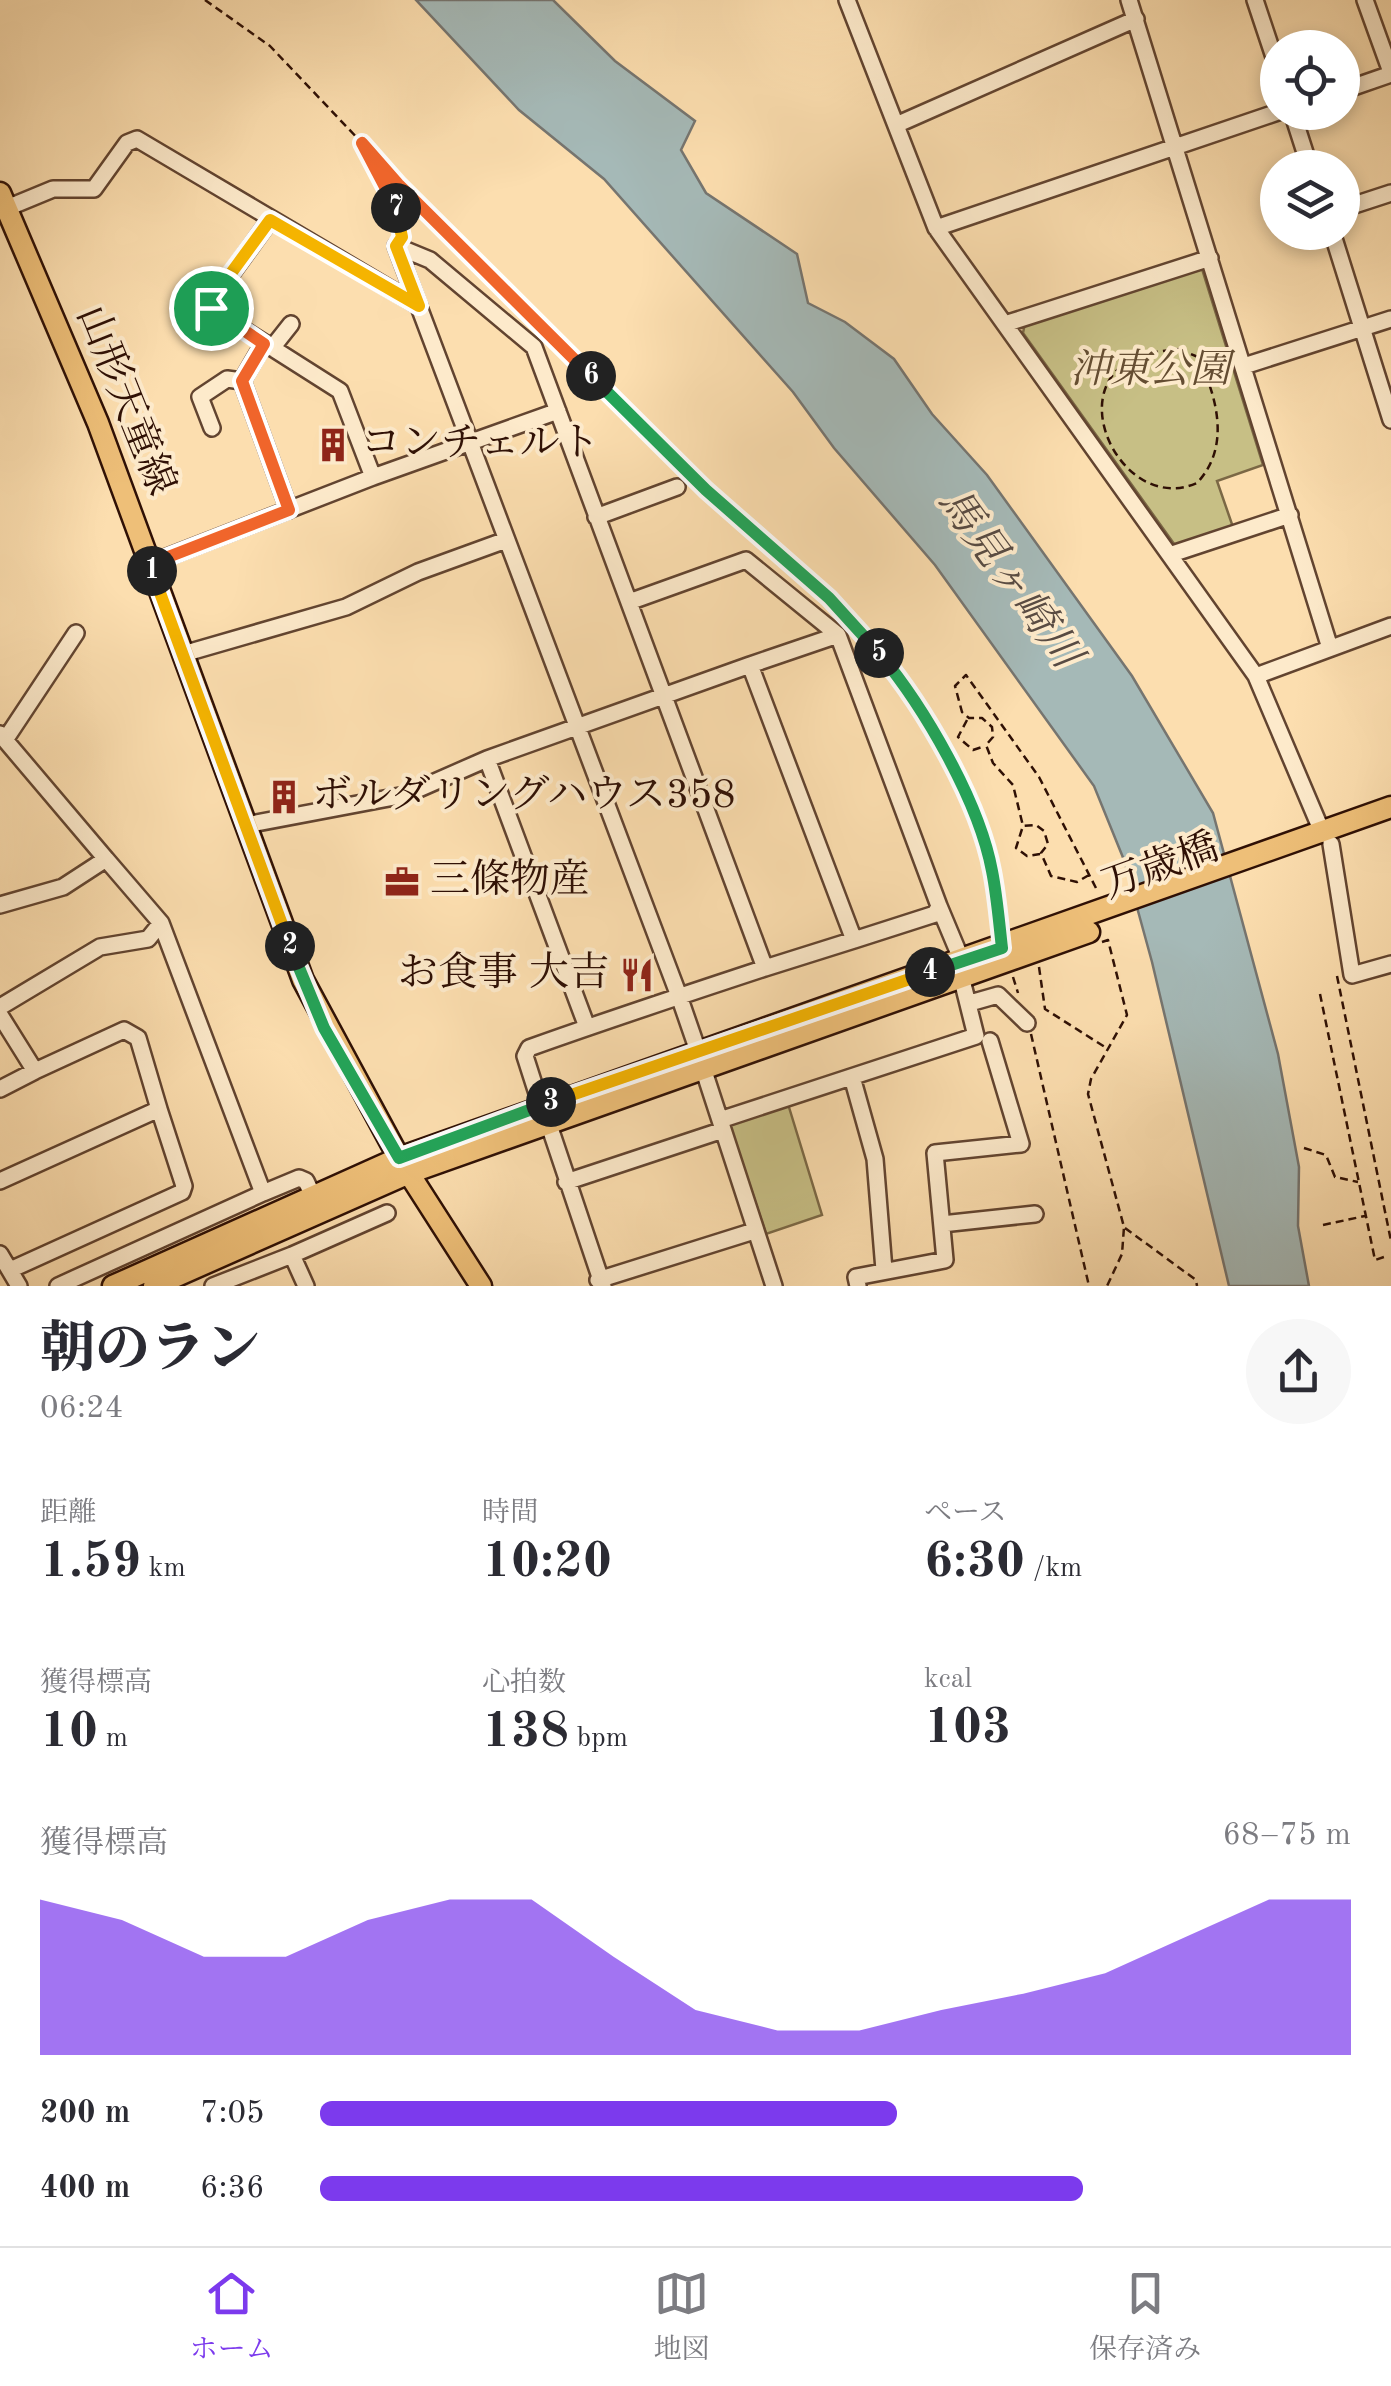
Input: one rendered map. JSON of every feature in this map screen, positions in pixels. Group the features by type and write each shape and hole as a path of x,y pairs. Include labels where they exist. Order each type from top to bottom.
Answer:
{"main road":[{"name":"山形天童線","path":"4,200 98,423 310,996 404,1166 481,1286"},
{"path":"1327,839 1391,807"},
{"path":"1327,839 1391,820"},
{"name":"万歳橋","path":"316,1203 545,1114 1327,839"},
{"path":"114,1286 316,1203"},
{"path":"154,1286 316,1203"}],"street":[{"path":"847,0 936,228 1008,323 1256,676 1327,839 1352,976 1391,964"},
{"path":"1130,0 1330,648"},
{"path":"1255,0 1265,30"},
{"path":"1360,85 1391,74 1365,0"},
{"path":"896,125 1136,19"},
{"path":"936,228 1260,118"},
{"path":"4,200 53,189 94,188 127,143 136,139 419,306"},
{"path":"1360,202 1391,193"},
{"path":"270,220 210,302 211,308 340,391 372,477"},
{"path":"396,246 679,996 774,1286"},
{"path":"396,246 430,260 534,346 765,968"},
{"path":"1338,250 1391,420"},
{"path":"1008,323 1210,258"},
{"path":"1244,366 1391,319"},
{"path":"242,381 290,324"},
{"path":"212,428 200,397 227,379 242,381"},
{"path":"242,381 289,510"},
{"path":"150,564 372,477 558,411"},
{"path":"596,517 677,486"},
{"path":"1172,554 1290,516"},
{"path":"183,654 346,607 418,572 506,540"},
{"path":"566,1182 852,1076 976,1036 961,969 838,635 746,560 629,602"},
{"path":"1256,676 1391,626"},
{"path":"76,632 3,741 162,923 263,1193"},
{"path":"246,825 406,794 487,758 838,635"},
{"path":"750,664 854,940"},
{"path":"487,758 587,1027"},
{"path":"0,905 63,887 106,859"},
{"path":"754,1231 600,1283 525,1056 529,1048 935,914 939,906"},
{"path":"0,1007 100,947 148,939 162,923"},
{"path":"970,1004 998,995 1028,1024"},
{"path":"0,1015 35,1072"},
{"path":"0,1088 124,1030 138,1038 184,1186 182,1192 10,1270"},
{"path":"858,1286 856,1277 941,1264 945,1260 935,1153 1021,1144 990,1040"},
{"path":"852,1076 875,1160 884,1270"},
{"path":"0,1181 159,1109"},
{"path":"58,1286 299,1178 306,1181 333,1236"},
{"path":"219,1285 388,1213"},
{"path":"942,1224 1036,1214"},
{"path":"0,1254 19,1286"},
{"path":"292,1256 306,1286"}],"path":[{"path":"205,0 270,46 514,302 706,490 829,598 887,662 936,741 981,830 1089,1286"},
{"path":"362,143 393,198 402,237 396,246"},
{"path":"1179,349 1198,357 1209,384 1218,435 1204,475 1197,483 1176,488 1158,488 1136,478 1105,432 1104,395 1111,380 1134,358 1179,349"},
{"path":"969,718 956,698 955,686 966,675 1039,777 1101,898"},
{"path":"969,718 982,718 992,727 993,737 973,750 958,738 969,718"},
{"path":"986,745 993,763 1013,785 1023,826 1016,848 1027,856 1041,853 1048,844 1044,831 1036,825 1023,826"},
{"path":"1041,853 1052,876 1063,882 1077,882 1090,875"},
{"path":"1091,947 1108,940 1127,1015 1091,1078 1088,1094 1124,1227 1122,1254 1107,1286"},
{"path":"1039,968 1044,1010 1108,1049"},
{"path":"1337,976 1391,1241"},
{"path":"1320,994 1376,1260 1384,1257"},
{"path":"1304,1148 1326,1155 1336,1177 1359,1182"},
{"path":"1322,1225 1366,1216"},
{"path":"1124,1227 1196,1280 1197,1286"}],"green space":[{"name":"沖東公園","path":"1202,269 1263,465 1217,481 1234,530 1177,548 1023,333 1025,323"},
{"path":"788,1104 822,1215 766,1234 729,1123"}],"water":[{"name":"馬見ヶ崎川","path":"416,0 553,0 615,61 695,121 681,150 706,193 797,254 808,303 845,322 894,359 932,414 987,475 1132,676 1213,813 1278,1054 1299,1167 1298,1226 1309,1286 1229,1286 1152,962 1124,860 1094,786 935,565 834,448 793,392 604,179 519,110"}],"place":[{"name":"コンチェルト","path":"333,445"},
{"name":"ボルダリングハウス358","path":"284,797"},
{"name":"三條物産","path":"402,882"},
{"name":"お食事 大吉","path":"637,975"}],"route":[{"path":"362,143 514,302 706,490 829,598 887,662 936,741 981,830 992,869 1002,948 399,1158 324,1028 302,980 150,564 289,510 242,381 264,344 211,308 210,302 270,220 419,306 396,246 402,237 393,198 362,143"}]}
